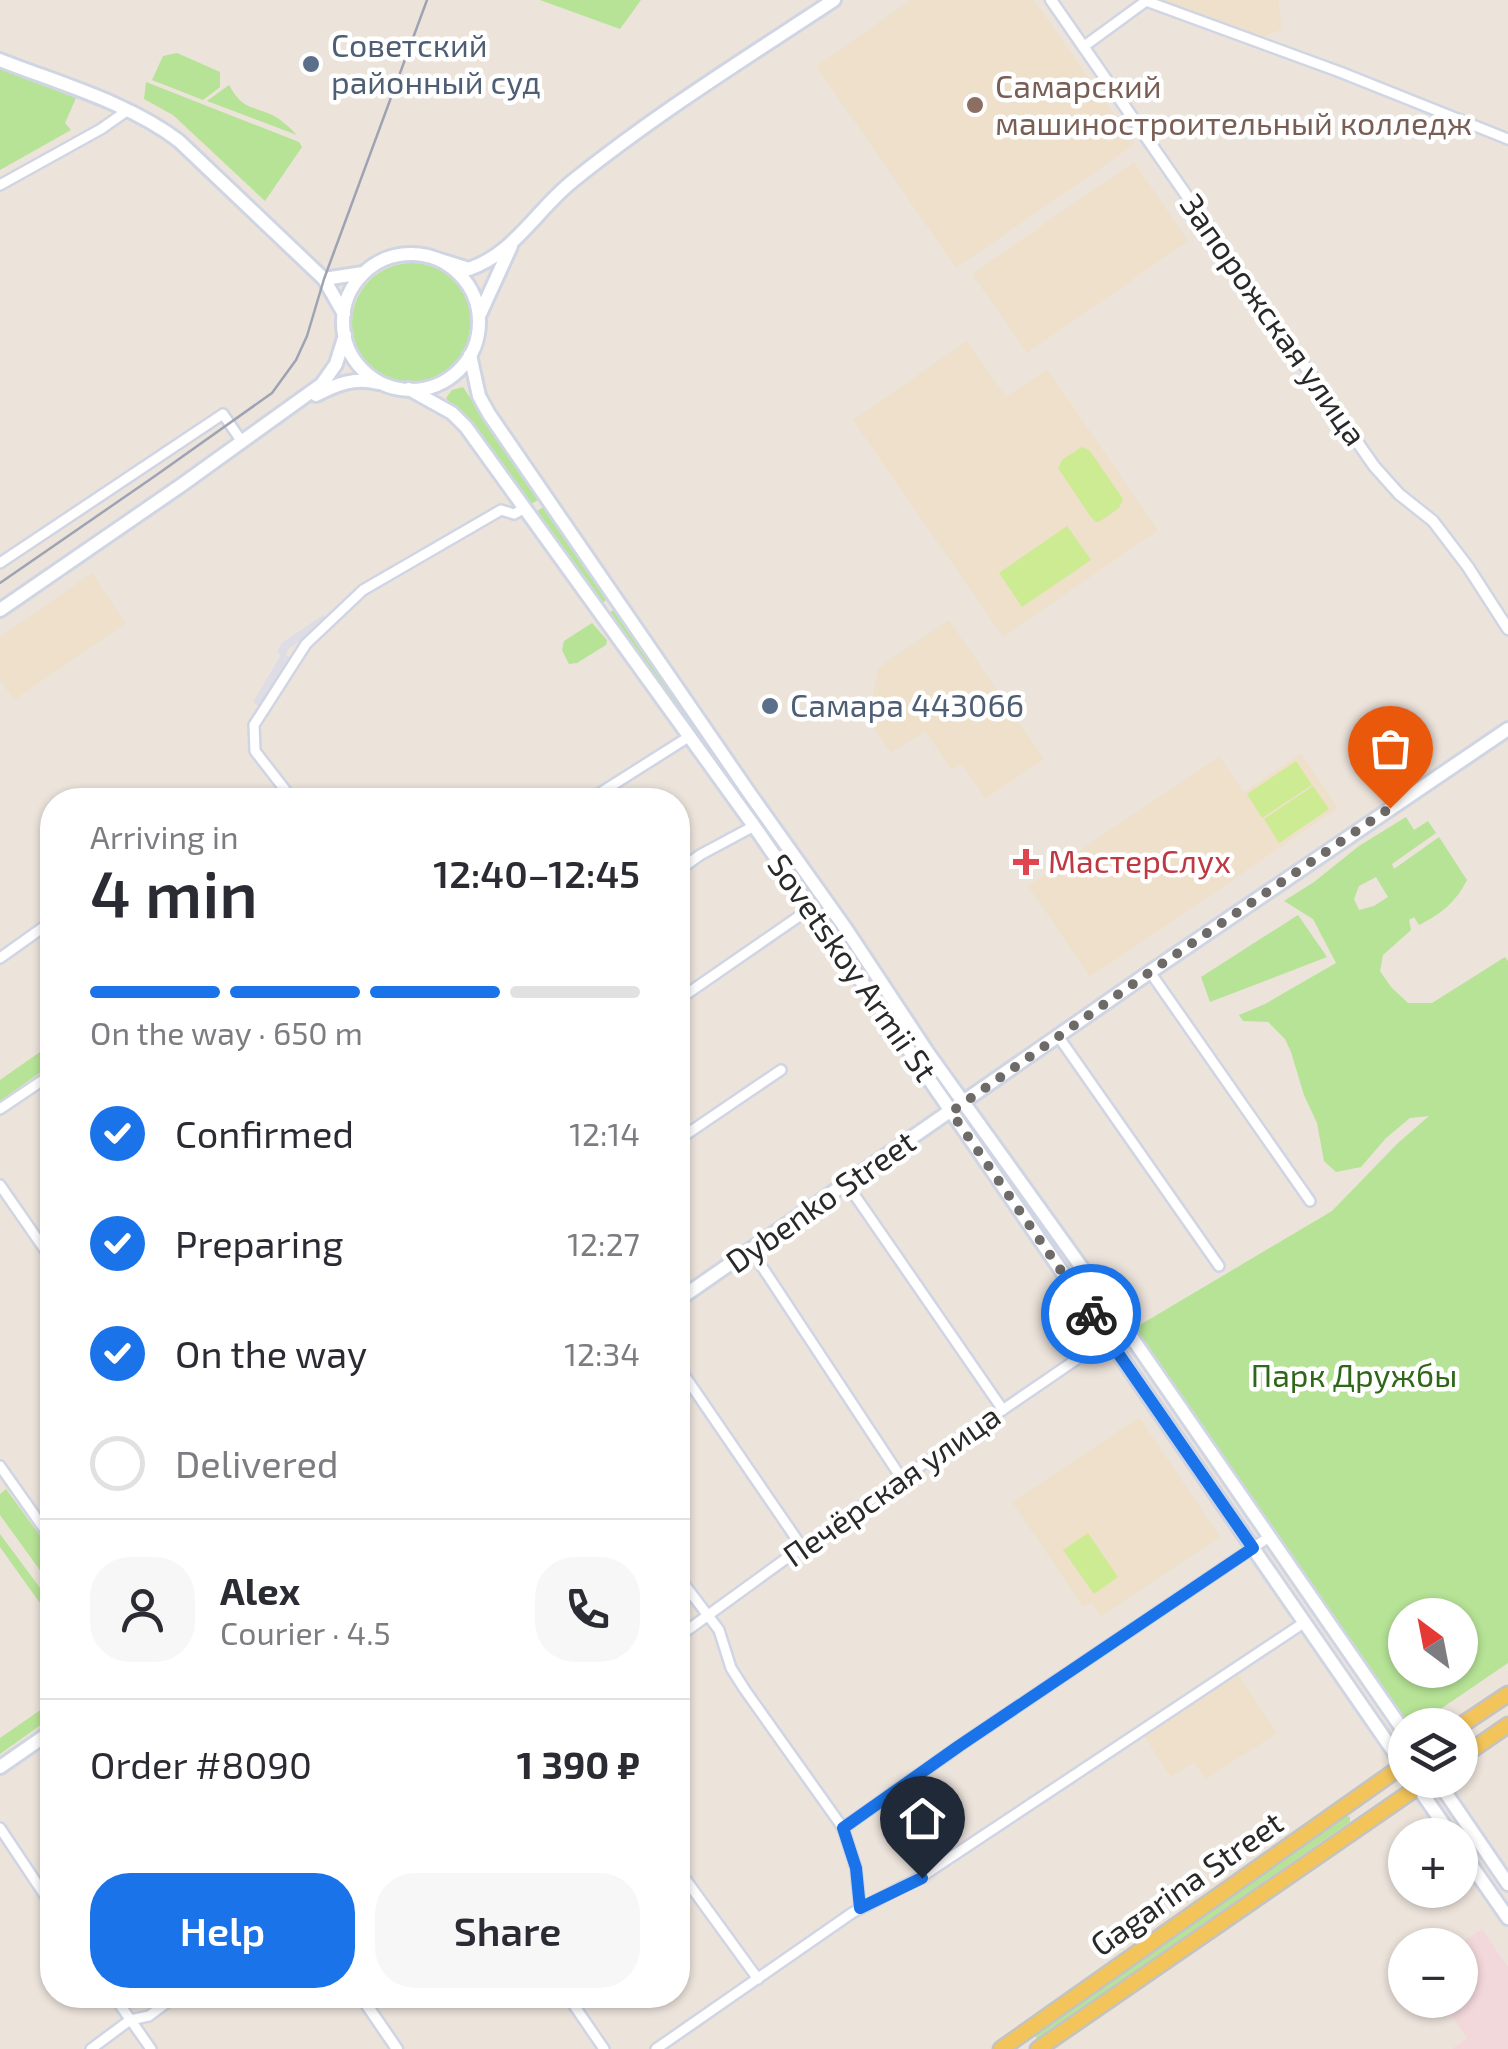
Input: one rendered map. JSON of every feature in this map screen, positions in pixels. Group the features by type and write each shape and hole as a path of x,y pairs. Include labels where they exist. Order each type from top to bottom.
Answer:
{"main road":[{"path":"390,386 361,367 350,352 345,335 344,314 350,292 364,274 388,258 403,254 420,254 469,268 492,259 568,184 599,160 690,94 834,0"},
{"path":"0,60 158,125 324,279 344,314"},
{"path":"479,317 512,243"},
{"path":"280,416 348,381 366,380 409,389 434,386 464,365 478,336 475,298 454,268 437,259"},
{"path":"324,279 364,274"},
{"path":"0,610 322,384 331,374 345,335"},
{"name":"Sovetskoy Armii St","path":"470,354 479,396 489,414 1388,1708"},
{"name":"Sovetskoy Armii St","path":"409,389 452,413 466,427 690,736 1388,1743"},
{"path":"600,613 616,600"},
{"path":"690,736 702,725"},
{"name":"Dybenko Street","path":"690,1292 1508,729"},
{"path":"1111,1343 1128,1332"},
{"path":"1478,1714 1508,1694"},
{"path":"1478,1746 1508,1725"},
{"path":"0,1767 40,1739"},
{"name":"Gagarina Street","path":"1001,2049 1388,1777"},
{"name":"Gagarina Street","path":"1038,2049 1398,1798"},
{"path":"1449,1798 1508,1884"},
{"path":"1349,1803 1364,1823"},
{"path":"1478,1874 1508,1918"}],"street":[{"name":"Запорожская улица","path":"1050,0 1374,466 1399,494 1433,521 1508,629"},
{"path":"1084,47 1146,2 1340,72 1508,139"},
{"path":"0,184 128,110"},
{"path":"0,563 222,414 242,442"},
{"path":"284,788 255,751 254,725 306,644 363,590 501,510 514,514 525,508"},
{"path":"608,788 690,736"},
{"path":"690,862 754,826"},
{"path":"690,992 810,908"},
{"path":"0,958 40,930"},
{"path":"1150,972 1310,1201"},
{"path":"1058,1036 1219,1266"},
{"path":"690,1132 781,1070"},
{"path":"0,1109 40,1082"},
{"path":"0,1184 40,1242"},
{"path":"847,1184 1003,1410"},
{"path":"751,1250 902,1479"},
{"name":"Печёрская улица","path":"690,1629 1096,1346 1111,1343"},
{"path":"690,1384 802,1547"},
{"path":"0,1466 40,1523"},
{"path":"843,1828 1269,1536"},
{"path":"690,1592 719,1630 732,1668 745,1690 843,1828 856,1868 860,1908"},
{"path":"656,2049 860,1908 922,1878 1304,1622"},
{"path":"0,1828 40,1888"},
{"path":"690,1886 758,1979"},
{"path":"122,2008 150,2049"},
{"path":"91,2049 130,2020 149,2016 160,2008"},
{"path":"369,2008 397,2049"},
{"path":"576,2008 604,2049"}],"shaded area":[{"name":"Самарский машиностроительный колледж","path":"911,0 1034,0 1135,144 956,268 816,66"},
{"path":"1158,0 1278,0 1282,29 1262,38"},
{"path":"1134,162 1188,241 1027,353 972,274"},
{"path":"967,341 1006,397 1047,369 1158,530 1003,637 853,420"},
{"path":"92,573 126,623 14,700 0,680 0,637"},
{"path":"332,612 335,617 288,649 289,657 259,706 253,702 281,655 277,652 282,643"},
{"path":"949,620 1044,759 985,799 962,764 951,770 925,731 891,753 869,720 878,668"},
{"path":"1301,753 1338,808 1090,977 1028,886 1219,756 1244,792"},
{"path":"1139,1417 1220,1537 1101,1617 1091,1602 1083,1607 1012,1502"},
{"path":"1236,1671 1277,1733 1206,1779 1194,1762 1171,1777 1142,1733"},
{"path":"1482,1929 1508,1967 1508,2049 1452,2049 1467,2038 1453,2018 1478,2018 1478,1932"}],"green space":[{"path":"540,0 641,0 620,29"},
{"path":"177,53 220,72 220,87 203,100 152,80 163,56"},
{"path":"0,69 76,98 65,123 71,130 0,170"},
{"path":"146,82 299,142 302,147 265,201 173,115 144,99"},
{"path":"229,85 242,102 277,118 297,135 207,101"},
{"path":"412,263 435,267 455,280 468,300 472,323 468,346 455,366 435,379 412,383 389,379 369,366 356,346 352,323 356,300 369,280 389,267"},
{"path":"463,387 538,500 528,506 446,398 452,390"},
{"path":"1082,447 1090,451 1123,499 1119,508 1099,522 1090,516 1058,468 1063,459"},
{"path":"546,505 612,596 602,603 536,512"},
{"path":"1067,526 1091,560 1022,607 999,573"},
{"path":"619,606 698,720 689,727 608,614"},
{"path":"592,623 607,640 606,645 569,664 562,650 564,641"},
{"path":"1296,761 1312,785 1262,818 1247,794"},
{"path":"1313,786 1329,809 1279,843 1264,819"},
{"name":"Парк Дружбы","path":"1406,817 1414,830 1428,821 1436,833 1392,864 1394,869 1439,837 1467,880 1453,901 1434,917 1419,925 1414,917 1409,920 1411,930 1383,955 1380,971 1408,1003 1432,1003 1505,957 1508,961 1508,1663 1478,1683 1478,1598 1388,1598 1388,1688 1471,1688 1442,1708 1395,1708 1133,1329 1332,1211 1429,1116 1410,1118 1361,1167 1336,1172 1324,1161 1317,1123 1285,1039 1268,1022 1243,1021 1239,1015 1336,963 1313,919 1284,901 1359,846","holes":["1376,877 1388,897 1359,910 1354,899 1359,886"]},
{"path":"1298,915 1327,957 1210,1002 1201,977"},
{"path":"40,1052 40,1073 0,1101 0,1080"},
{"path":"6,1489 40,1536 40,1570 0,1515 0,1494"},
{"path":"1088,1533 1118,1577 1094,1594 1063,1550"},
{"path":"0,1534 40,1588 40,1603 0,1547"},
{"path":"40,1710 40,1726 0,1754 0,1738"},
{"path":"1346,1816 1350,1822 1037,2039 1034,2034"}],"tram line":[{"path":"0,583 272,393 296,360 307,336 324,279 427,0"}],"way so far":[{"path":"1091,1314 951,1112 1390,808"}],"place":[{"name":"Советский районный суд","path":"311,64"},
{"name":"Самарский машиностроительный колледж","path":"975,105"},
{"name":"Самара 443066","path":"770,706"},
{"name":"МастерСлух","path":"1026,862"}],"route":[{"path":"922,1878 860,1908 856,1868 843,1828 1253,1548 1091,1314"}]}
